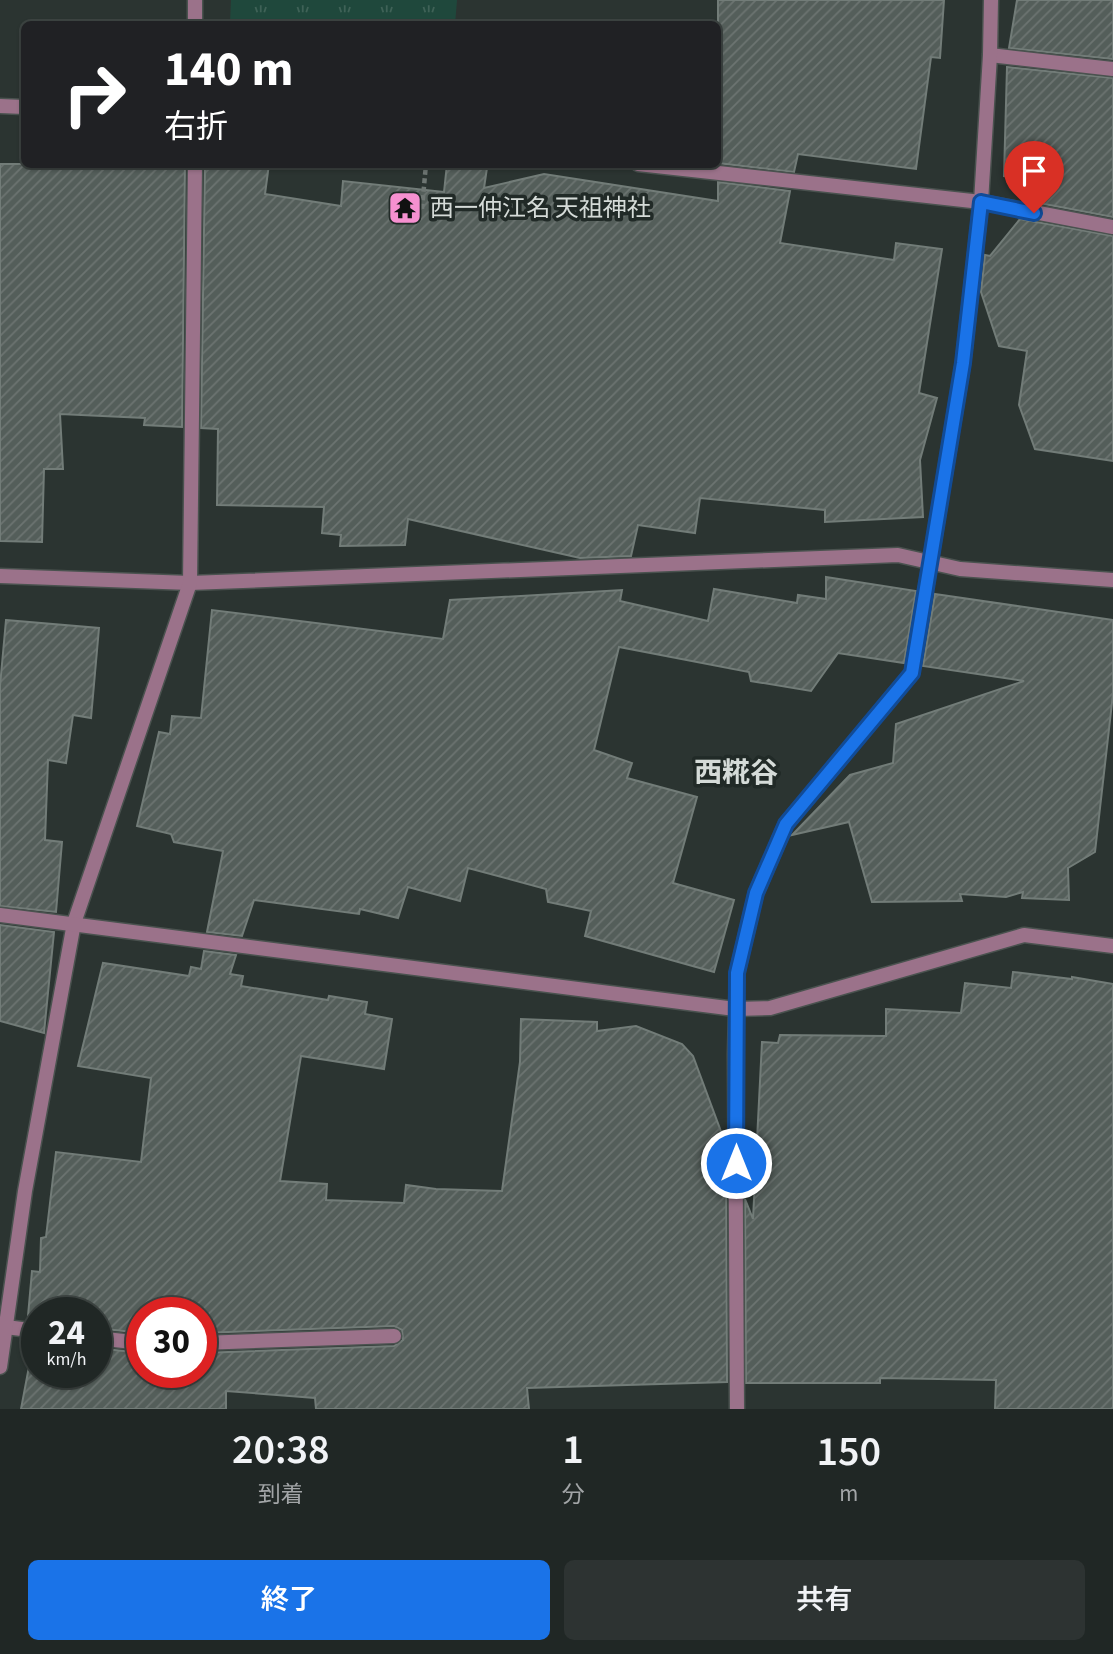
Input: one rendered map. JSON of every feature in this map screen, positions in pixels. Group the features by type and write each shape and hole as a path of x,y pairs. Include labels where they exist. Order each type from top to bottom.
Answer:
{"street":[{"path":"195,0 195,21"},
{"path":"737,1409 737,973 756,893 786,824 912,673 963,363 981,202 991,0"},
{"path":"990,55 1113,69"},
{"path":"0,106 21,107"},
{"path":"0,1367 26,1191 74,923 190,583 195,168"},
{"path":"674,168 981,202 1113,227"},
{"path":"0,576 190,583 898,555 960,569 1113,580"},
{"path":"0,915 736,1009 770,1008 1024,935 1113,946"},
{"path":"6,1327 21,1329"},
{"path":"217,1342 394,1336"}],"path":[{"path":"397,206 422,209 426,168"}],"green space":[{"path":"231,0 457,0 455,21 230,21"}],"building":[{"path":"718,0 944,0 940,58 931,57 916,169 798,154 794,172 721,163 721,21 718,21"},
{"path":"1017,0 1113,0 1113,59 1009,48"},
{"path":"1007,67 1113,78 1113,217 1034,202 1052,180 1004,176"},
{"path":"0,164 21,164 21,168 185,168 182,427 144,425 145,418 60,414 63,469 44,469 42,542 0,541"},
{"path":"205,168 268,168 265,194 341,206 343,181 444,192 447,168 487,168 484,188 544,174 718,201 718,182 790,191 780,243 894,260 896,243 942,249 919,393 937,398 920,460 923,517 825,522 825,510 700,498 695,533 638,525 631,556 580,558 408,519 405,545 340,546 341,535 322,533 324,507 217,505 218,429 201,428"},
{"path":"1020,219 1113,236 1113,461 1035,449 1019,405 1027,351 999,346 981,292 985,255 990,256"},
{"path":"826,577 916,591 904,663 838,653 811,691 751,681 749,672 619,647 594,750 632,763 627,778 697,797 673,883 734,900 714,972 585,936 591,911 548,902 546,889 468,868 460,901 408,887 398,918 360,909 359,914 254,900 242,936 207,932 223,851 174,842 171,834 137,826 159,732 170,734 172,716 201,718 212,610 443,639 450,600 622,590 620,601 708,621 714,589 797,603 798,595 826,599"},
{"path":"935,594 1113,620 1113,694 1095,852 1068,868 1069,900 1022,898 1023,892 1006,897 960,894 962,901 872,902 849,822 792,835 850,775 893,763 896,724 1024,681 923,666"},
{"path":"6,620 99,628 91,718 73,715 66,763 48,760 45,840 62,842 56,912 0,906 0,686"},
{"path":"0,925 54,932 44,1033 0,1021"},
{"path":"204,951 236,955 230,974 243,976 241,986 328,1000 329,996 367,1002 365,1014 392,1019 384,1069 301,1056 280,1181 327,1184 326,1200 404,1203 406,1185 436,1189 502,1191 520,1062 521,1019 597,1022 597,1031 636,1026 682,1044 693,1056 726,1145 727,1382 527,1388 529,1409 316,1409 315,1398 226,1391 226,1409 21,1409 25,1388 112,1388 112,1350 126,1351 126,1388 217,1388 217,1352 394,1346 403,1340 402,1330 394,1326 217,1332 217,1297 126,1297 126,1331 112,1330 112,1297 30,1297 32,1271 40,1272 41,1238 46,1237 56,1152 141,1162 151,1078 78,1066 103,963 189,976 191,967 201,969"},
{"path":"1013,972 1113,984 1113,1409 995,1409 996,1380 880,1378 880,1383 746,1383 745,1199 753,1219 762,1042 778,1043 780,1035 886,1036 886,1009 961,1013 965,983 1011,988"}],"place":[{"name":"西一仲江名 天祖神社","path":"405,208"}],"district":[{"name":"西糀谷","path":"736,773"}],"route":[{"path":"736,1163 737,973 756,893 786,824 912,673 963,363 981,202 1034,213"}]}
